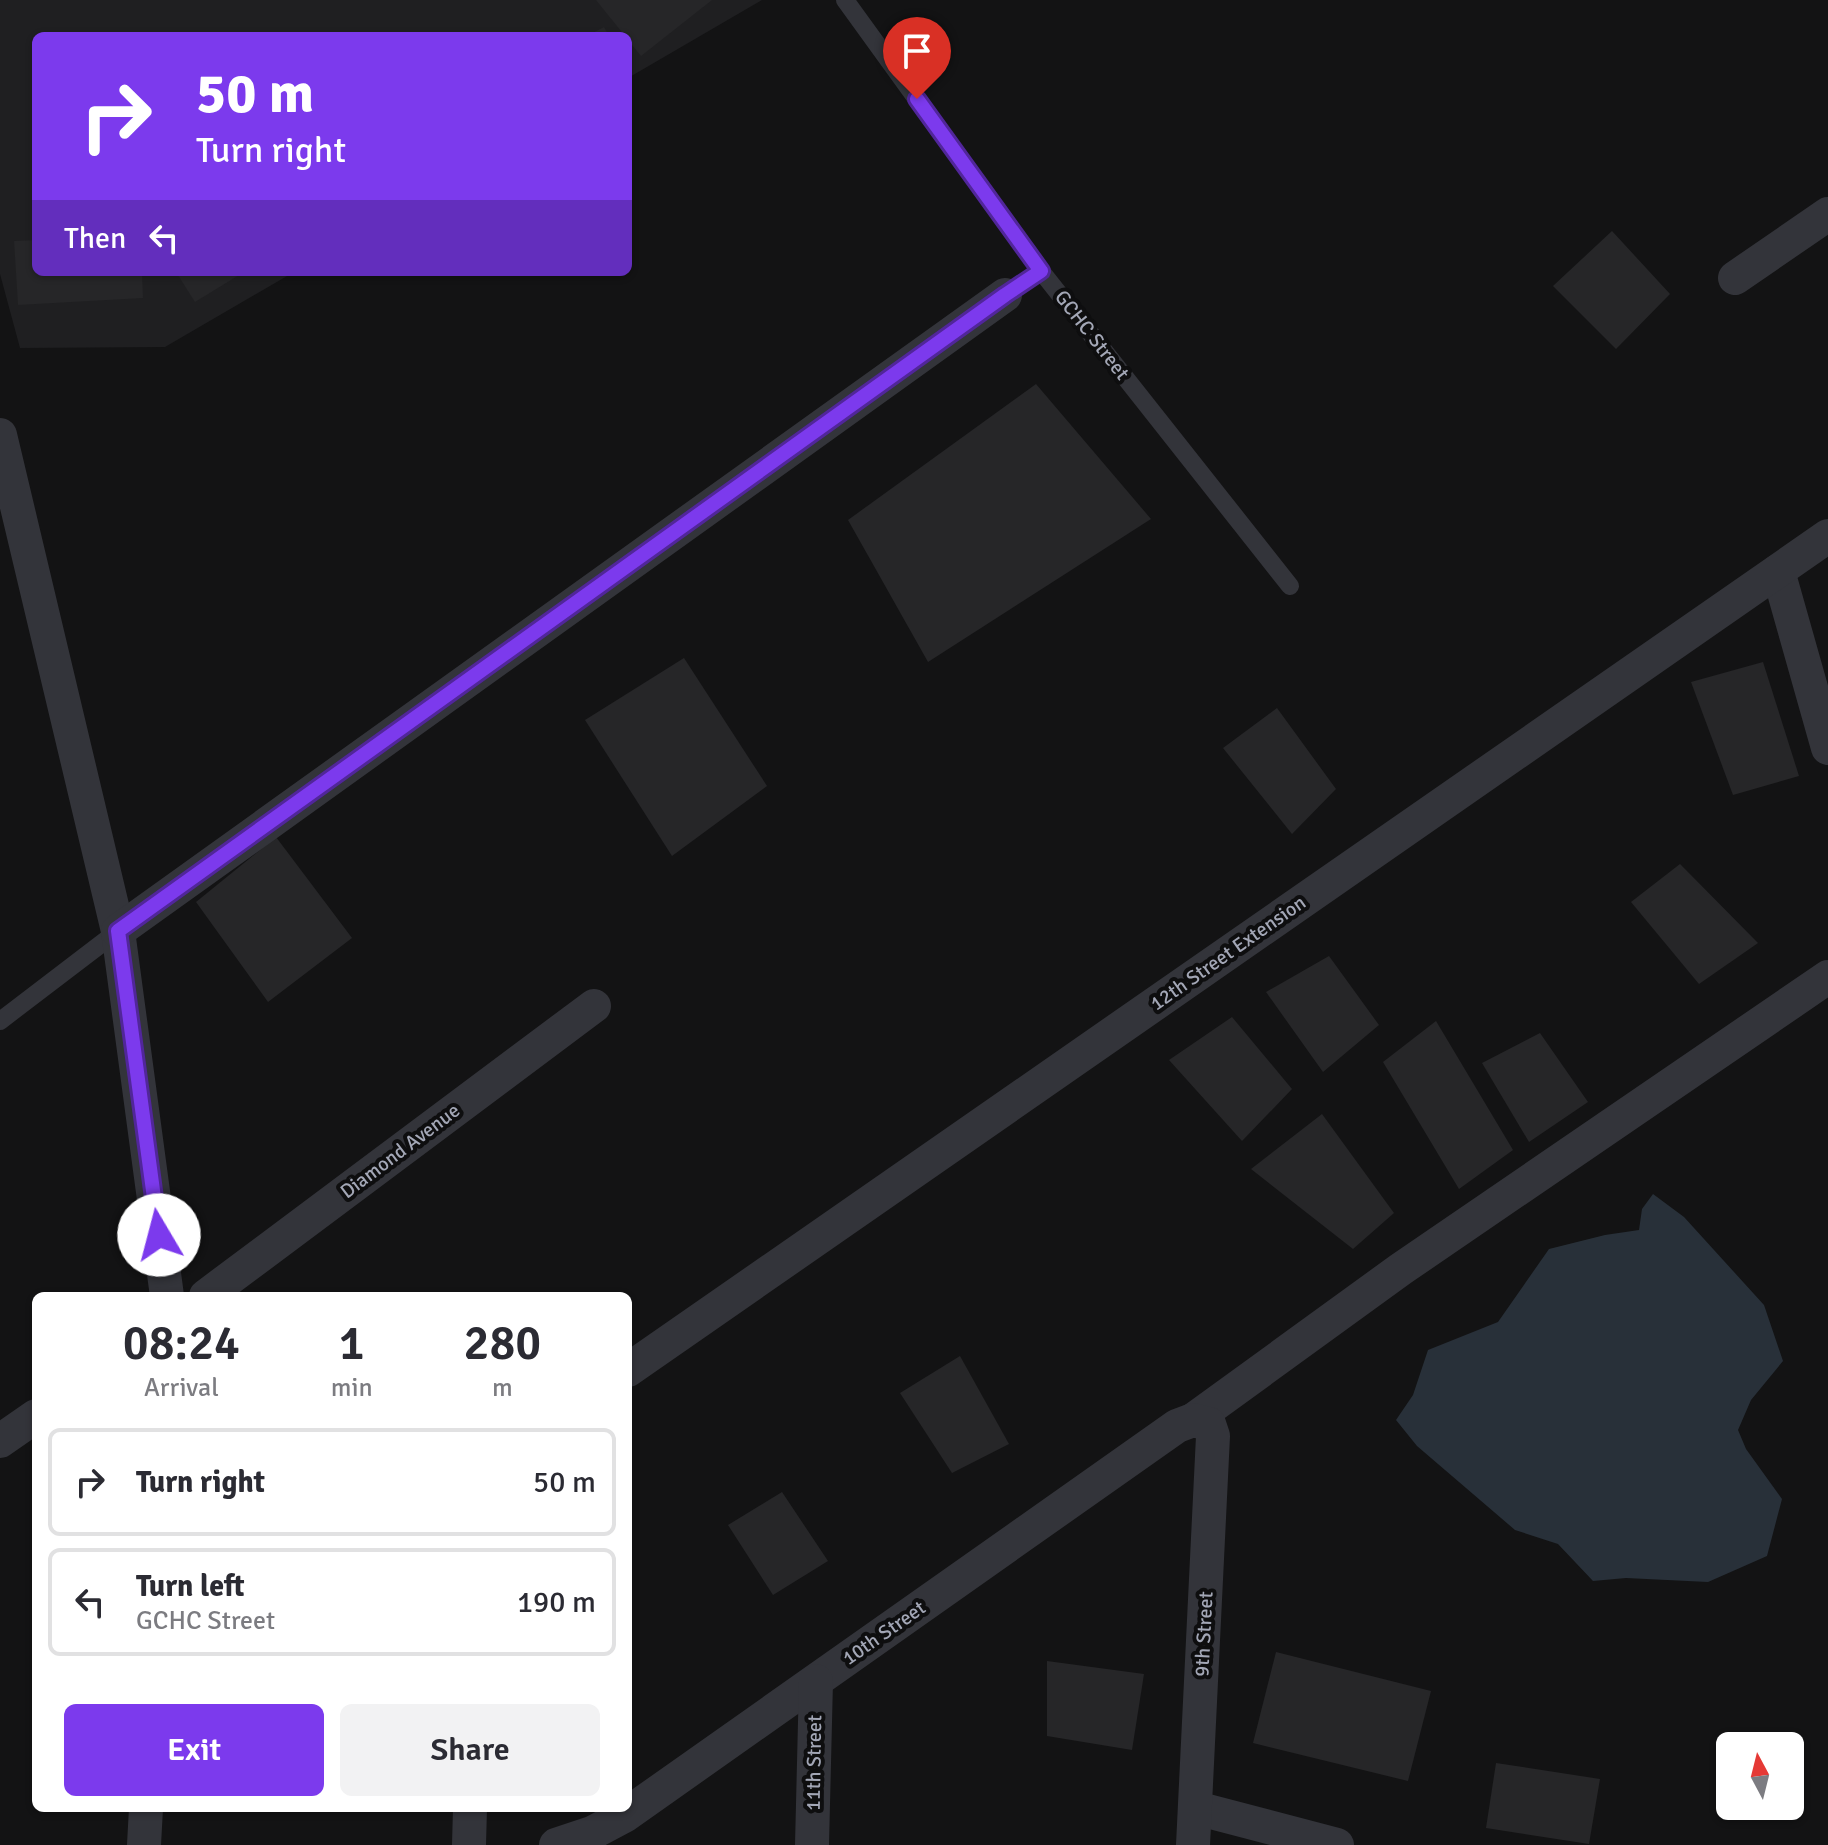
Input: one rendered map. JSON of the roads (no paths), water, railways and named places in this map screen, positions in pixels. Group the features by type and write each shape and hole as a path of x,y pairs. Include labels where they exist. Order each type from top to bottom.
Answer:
{"street":[{"path":"1735,278 1828,214"},
{"path":"118,931 1005,295"},
{"path":"0,435 118,931 166,1292"},
{"name":"12th Street Extension","path":"632,1367 1828,536"},
{"path":"1778,571 1828,748"},
{"name":"10th Street","path":"632,1810 1177,1426 1201,1422 1401,1269 1828,977"},
{"name":"Diamond Avenue","path":"211,1292 594,1006"},
{"path":"0,1441 32,1419"},
{"name":"9th Street","path":"1193,1845 1213,1451 1213,1436 1201,1422"},
{"name":"11th Street","path":"812,1845 816,1681"},
{"path":"1196,1808 1337,1845"},
{"path":"144,1845 146,1812"},
{"path":"469,1845 470,1812"},
{"name":"10th Street","path":"556,1845 592,1833 630,1812"}],"lane":[{"name":"GCHC Street","path":"845,0 1041,271 1290,586"},
{"path":"1005,295 1041,271"},
{"path":"0,1021 118,931"}]}
